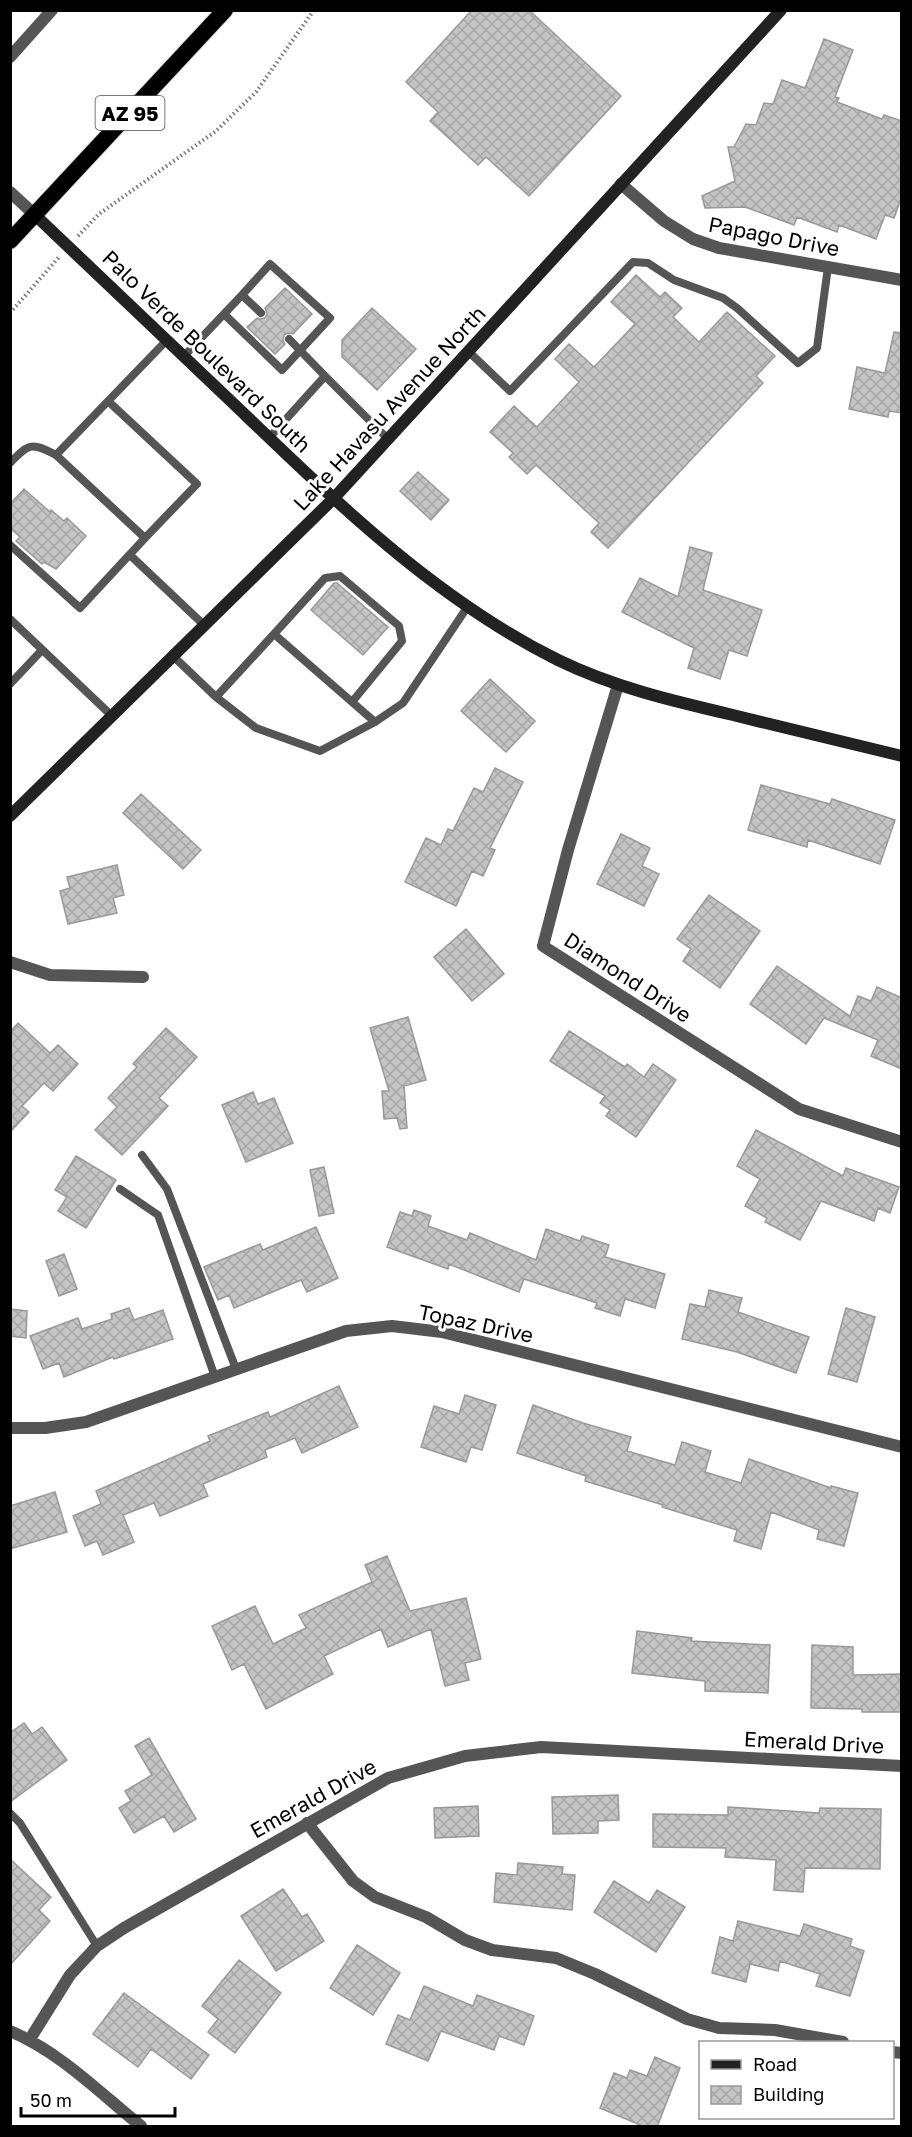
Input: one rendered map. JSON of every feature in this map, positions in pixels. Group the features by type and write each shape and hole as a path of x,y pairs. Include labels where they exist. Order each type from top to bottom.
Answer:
{"highway":[{"name":"AZ 95","path":"10,241 225,10"}],"main road":[{"name":"Lake Havasu Avenue North","path":"10,816 334,498 781,10"},
{"name":"Palo Verde Boulevard South","path":"35,214 334,498 439,586 493,623 558,660 618,685 704,709 902,756"}],"street":[{"path":"10,57 52,10"},
{"name":"Papago Drive","path":"621,184 664,221 693,239 719,248 902,280"},
{"name":"Palo Verde Boulevard South","path":"10,192 35,214"},
{"name":"Diamond Drive","path":"618,685 568,850 543,946 799,1109 902,1142"},
{"path":"10,962 50,975 143,977"},
{"name":"Topaz Drive","path":"10,1428 45,1428 86,1422 346,1331 392,1326 442,1332 902,1447"},
{"name":"Emerald Drive","path":"30,2039 70,1975 97,1946 124,1928 388,1778 465,1756 541,1747 902,1766"},
{"path":"308,1823 353,1881 375,1897 426,1917 465,1940 492,1950 556,1958 595,1974 687,2019 719,2028 775,2030 833,2041"},
{"path":"10,2031 30,2039 62,2062 141,2127"}],"lane":[{"path":"468,351 510,391 633,261 648,263 674,280 723,298 798,363 817,348 828,267"},
{"path":"184,356 270,264 330,318 282,369 224,314"},
{"path":"242,295 261,313"},
{"path":"289,339 388,439"},
{"path":"56,455 167,340"},
{"path":"269,438 325,376"},
{"path":"10,545 80,608 196,484 108,401"},
{"path":"10,464 24,449 39,446 56,455 146,538"},
{"path":"130,555 205,626"},
{"path":"216,698 325,578 340,576 399,626 402,641 352,702"},
{"path":"173,656 216,698 256,728 320,751 375,722 403,703 468,606"},
{"path":"10,620 112,716"},
{"path":"274,634 375,722"},
{"path":"10,684 42,650"},
{"path":"142,1155 167,1189 236,1369"},
{"path":"120,1189 158,1215 214,1377"},
{"path":"10,1813 20,1823 97,1946"}],"path":[{"path":"10,313 99,214 216,131 256,92 314,10"}],"building":[{"path":"472,10 529,10 621,96 529,196 486,157 478,165 430,121 438,112 406,82"},
{"path":"824,39 853,50 835,97 839,98 837,102 882,119 884,115 902,121 902,196 894,218 885,215 876,239 839,225 837,232 797,217 794,225 745,207 705,208 702,196 735,181 728,147 734,147 746,124 756,125 764,103 773,104 782,80 805,88"},
{"path":"636,275 660,297 665,292 682,308 673,317 699,342 727,312 775,356 756,376 763,383 608,548 591,532 599,523 536,465 527,474 509,457 513,453 490,432 514,406 537,427 579,382 555,359 569,344 594,367 635,324 611,302"},
{"path":"285,288 312,314 293,334 284,335 285,344 275,354 247,327 257,318 265,318 267,314 265,308"},
{"path":"372,308 416,349 377,390 342,357 342,340"},
{"path":"894,332 902,333 902,413 889,411 888,417 849,409 857,367 885,373"},
{"path":"418,472 449,500 431,520 400,491"},
{"path":"24,489 50,512 51,510 64,521 67,518 86,536 56,569 44,562 42,564 16,541 20,537 10,528 10,504"},
{"path":"690,547 712,553 703,590 762,610 747,656 729,650 720,679 688,668 694,648 622,612 640,578 678,597"},
{"path":"334,583 337,583 388,627 363,655 311,610"},
{"path":"490,679 535,721 506,752 461,711"},
{"path":"495,768 523,782 490,848 495,850 483,876 472,871 456,906 405,882 426,838 441,845 448,829 453,831 474,788 483,792"},
{"path":"761,785 830,804 832,799 895,820 880,864 808,840 807,847 748,830"},
{"path":"141,794 201,850 183,869 123,813"},
{"path":"621,834 650,848 642,866 659,874 644,906 597,884"},
{"path":"117,865 124,895 113,898 117,913 68,924 60,891 70,888 67,877"},
{"path":"709,895 760,931 720,988 683,961 691,949 677,939"},
{"path":"466,929 504,974 472,1001 434,957"},
{"path":"777,966 850,1016 858,996 871,1001 877,987 902,998 902,1069 871,1056 878,1040 824,1018 806,1044 750,1004"},
{"path":"408,1017 426,1080 404,1086 407,1128 400,1129 397,1118 384,1119 382,1091 389,1091 370,1028"},
{"path":"18,1023 50,1053 58,1045 78,1064 53,1091 44,1083 22,1106 29,1112 10,1132 10,1032"},
{"path":"166,1028 197,1057 159,1098 168,1106 122,1155 95,1130 117,1107 108,1098 137,1067 133,1064"},
{"path":"569,1031 625,1067 627,1064 644,1077 653,1064 676,1080 636,1137 606,1116 610,1110 600,1103 605,1096 550,1061"},
{"path":"253,1092 258,1104 274,1098 293,1143 246,1162 222,1105"},
{"path":"756,1130 843,1176 846,1168 899,1187 890,1213 878,1208 874,1221 821,1201 800,1240 765,1222 767,1218 745,1206 760,1179 737,1166"},
{"path":"76,1156 116,1180 86,1228 58,1211 67,1197 55,1190"},
{"path":"324,1167 334,1213 319,1216 310,1170"},
{"path":"414,1210 431,1216 428,1226 467,1240 470,1233 536,1260 546,1229 580,1241 582,1236 609,1245 605,1257 665,1274 655,1308 625,1299 620,1316 595,1308 597,1303 524,1279 519,1292 449,1264 448,1269 387,1247 400,1212 412,1216"},
{"path":"316,1227 338,1278 307,1292 301,1280 234,1308 229,1295 218,1300 204,1267 260,1244 263,1250"},
{"path":"64,1254 77,1289 59,1296 46,1261"},
{"path":"709,1290 742,1298 738,1312 809,1337 796,1373 737,1352 682,1339 690,1304 705,1307"},
{"path":"129,1308 134,1320 163,1310 173,1339 114,1359 113,1357 64,1377 59,1363 43,1369 30,1336 78,1318 82,1329 112,1319 111,1314"},
{"path":"846,1308 875,1317 857,1382 828,1374"},
{"path":"10,1309 27,1311 26,1338 10,1336"},
{"path":"339,1386 358,1427 302,1453 295,1438 265,1450 267,1457 203,1484 208,1496 160,1516 154,1503 123,1515 134,1542 103,1555 97,1541 85,1546 73,1516 101,1504 96,1491 210,1441 208,1436 268,1412 270,1417"},
{"path":"465,1395 496,1405 482,1450 471,1447 466,1462 421,1447 434,1406 459,1414"},
{"path":"533,1405 631,1437 627,1451 675,1465 682,1442 711,1451 705,1472 741,1483 749,1459 831,1488 831,1486 858,1493 844,1546 817,1539 819,1530 771,1512 761,1549 734,1541 737,1530 585,1481 586,1476 517,1453"},
{"path":"55,1492 67,1532 10,1549 10,1506"},
{"path":"387,1556 410,1611 466,1598 481,1659 465,1663 469,1680 445,1686 431,1629 388,1647 381,1629 324,1656 333,1674 266,1709 244,1664 232,1670 212,1626 255,1606 273,1644 306,1628 299,1615 372,1582 365,1565"},
{"path":"637,1631 692,1638 691,1641 770,1645 768,1693 705,1691 705,1681 632,1673"},
{"path":"812,1645 853,1647 853,1675 902,1674 902,1712 811,1708"},
{"path":"24,1723 32,1734 42,1727 67,1760 10,1802 10,1733"},
{"path":"149,1738 196,1819 174,1832 164,1816 134,1833 119,1808 131,1801 125,1791 152,1775 135,1746"},
{"path":"618,1795 619,1820 598,1821 598,1833 553,1834 552,1797"},
{"path":"478,1806 479,1836 435,1838 434,1808"},
{"path":"728,1807 819,1813 820,1808 881,1809 880,1869 805,1868 803,1892 774,1890 776,1860 725,1857 726,1848 653,1847 653,1814 728,1815"},
{"path":"10,1859 51,1897 39,1910 50,1921 10,1965"},
{"path":"518,1863 563,1867 562,1874 575,1875 572,1910 494,1902 496,1873 517,1875"},
{"path":"614,1881 649,1903 657,1890 685,1907 656,1952 594,1912"},
{"path":"283,1889 302,1917 307,1914 324,1941 276,1971 241,1916"},
{"path":"738,1921 800,1936 804,1924 852,1939 850,1946 864,1951 850,1996 816,1986 820,1974 780,1961 778,1971 750,1964 746,1982 712,1973 720,1937 733,1941"},
{"path":"357,1945 400,1973 373,2015 330,1988"},
{"path":"239,1960 281,1993 235,2053 208,2032 218,2019 202,2006"},
{"path":"424,1986 473,2006 477,1995 534,2016 524,2045 499,2036 494,2050 441,2031 428,2061 386,2044 398,2015 410,2020"},
{"path":"124,1993 209,2055 191,2079 151,2049 138,2067 93,2034"},
{"path":"655,2057 680,2068 657,2127 645,2127 600,2108 614,2073 627,2078 630,2070 647,2076"}]}
